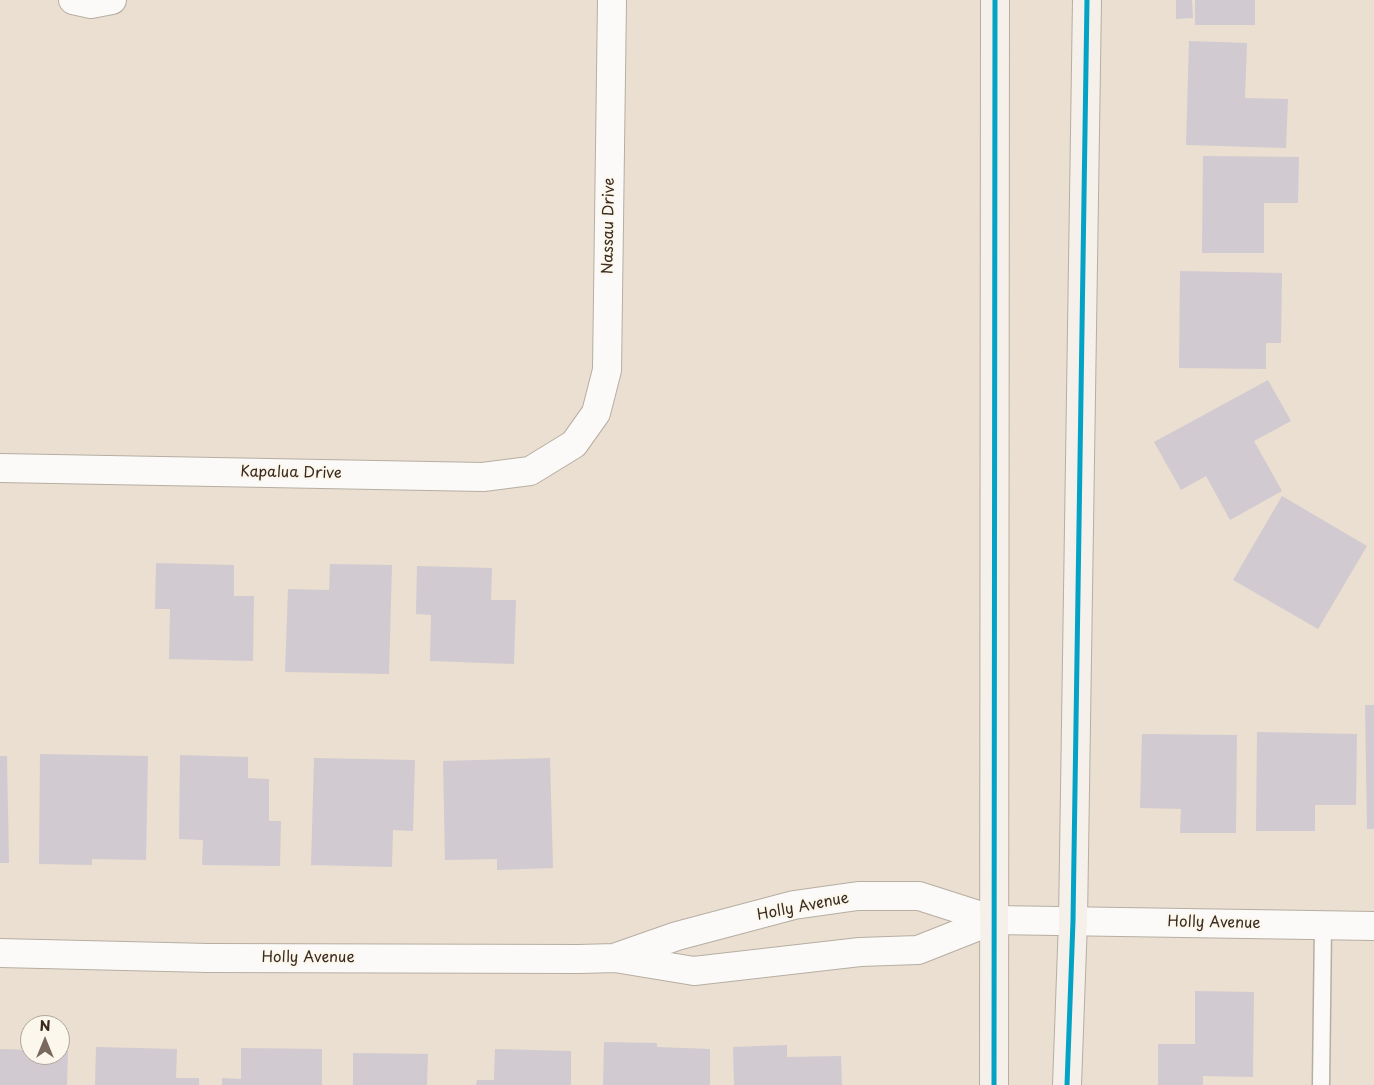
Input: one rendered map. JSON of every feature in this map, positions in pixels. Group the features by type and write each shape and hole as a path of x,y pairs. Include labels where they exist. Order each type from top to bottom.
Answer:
{"main road":[{"path":"994,1085 995,0"},
{"path":"1067,1085 1073,920 1087,0"}],"street":[{"path":"73,0 91,4 112,0"},
{"name":"Nassau Drive","path":"574,444 596,413 607,370 612,0"},
{"name":"Kapalua Drive","path":"0,468 483,477 530,471 574,444"},
{"name":"Holly Avenue","path":"615,958 677,936 794,905 858,896 919,896 994,920 1374,926"},
{"name":"Holly Avenue","path":"0,953 218,958 615,958 694,971 860,952 918,950 994,920"}],"lane":[{"path":"1321,1085 1323,925"}],"building":[{"path":"1176,0 1192,0 1193,18 1176,19"},
{"path":"1195,0 1255,0 1255,25 1195,25"},
{"path":"1189,41 1247,43 1245,98 1288,99 1286,148 1186,145"},
{"path":"1203,156 1299,157 1298,203 1264,203 1264,253 1202,253"},
{"path":"1180,271 1282,273 1281,343 1266,343 1266,369 1179,368"},
{"path":"1268,380 1291,421 1254,441 1282,491 1230,520 1206,476 1181,490 1154,442"},
{"path":"1282,496 1367,546 1318,629 1233,580"},
{"path":"156,563 234,565 234,596 254,596 253,661 169,659 170,609 155,609"},
{"path":"330,564 392,565 389,674 285,672 288,589 329,590"},
{"path":"417,566 492,568 491,600 516,600 514,664 430,661 431,615 416,614"},
{"path":"1365,705 1374,705 1374,829 1367,829"},
{"path":"1257,732 1357,734 1356,805 1315,805 1315,831 1256,831"},
{"path":"1142,734 1237,735 1236,833 1180,833 1181,809 1140,808"},
{"path":"40,754 148,756 146,860 92,859 92,865 39,864"},
{"path":"180,755 248,757 248,778 269,779 269,821 281,821 280,866 202,865 203,840 179,839"},
{"path":"0,756 7,756 9,863 0,863"},
{"path":"314,758 415,760 413,831 393,830 392,867 311,865"},
{"path":"550,758 553,868 497,870 497,859 445,860 443,761"},
{"path":"1195,991 1254,992 1253,1077 1203,1076 1203,1085 1158,1085 1158,1044 1195,1044"},
{"path":"604,1042 657,1043 657,1047 710,1049 710,1085 603,1085"},
{"path":"787,1045 787,1057 841,1056 842,1085 734,1085 733,1047"},
{"path":"96,1047 177,1049 176,1078 199,1078 199,1085 95,1085"},
{"path":"241,1048 322,1049 322,1085 222,1085 222,1078 241,1079"},
{"path":"0,1049 20,1050 20,1065 68,1065 67,1085 0,1085"},
{"path":"495,1049 571,1051 571,1085 476,1085 477,1080 494,1080"},
{"path":"353,1053 428,1054 427,1085 353,1085"}],"transit line":[{"path":"994,1085 995,0"},
{"path":"1067,1085 1073,921 1087,0"}]}
